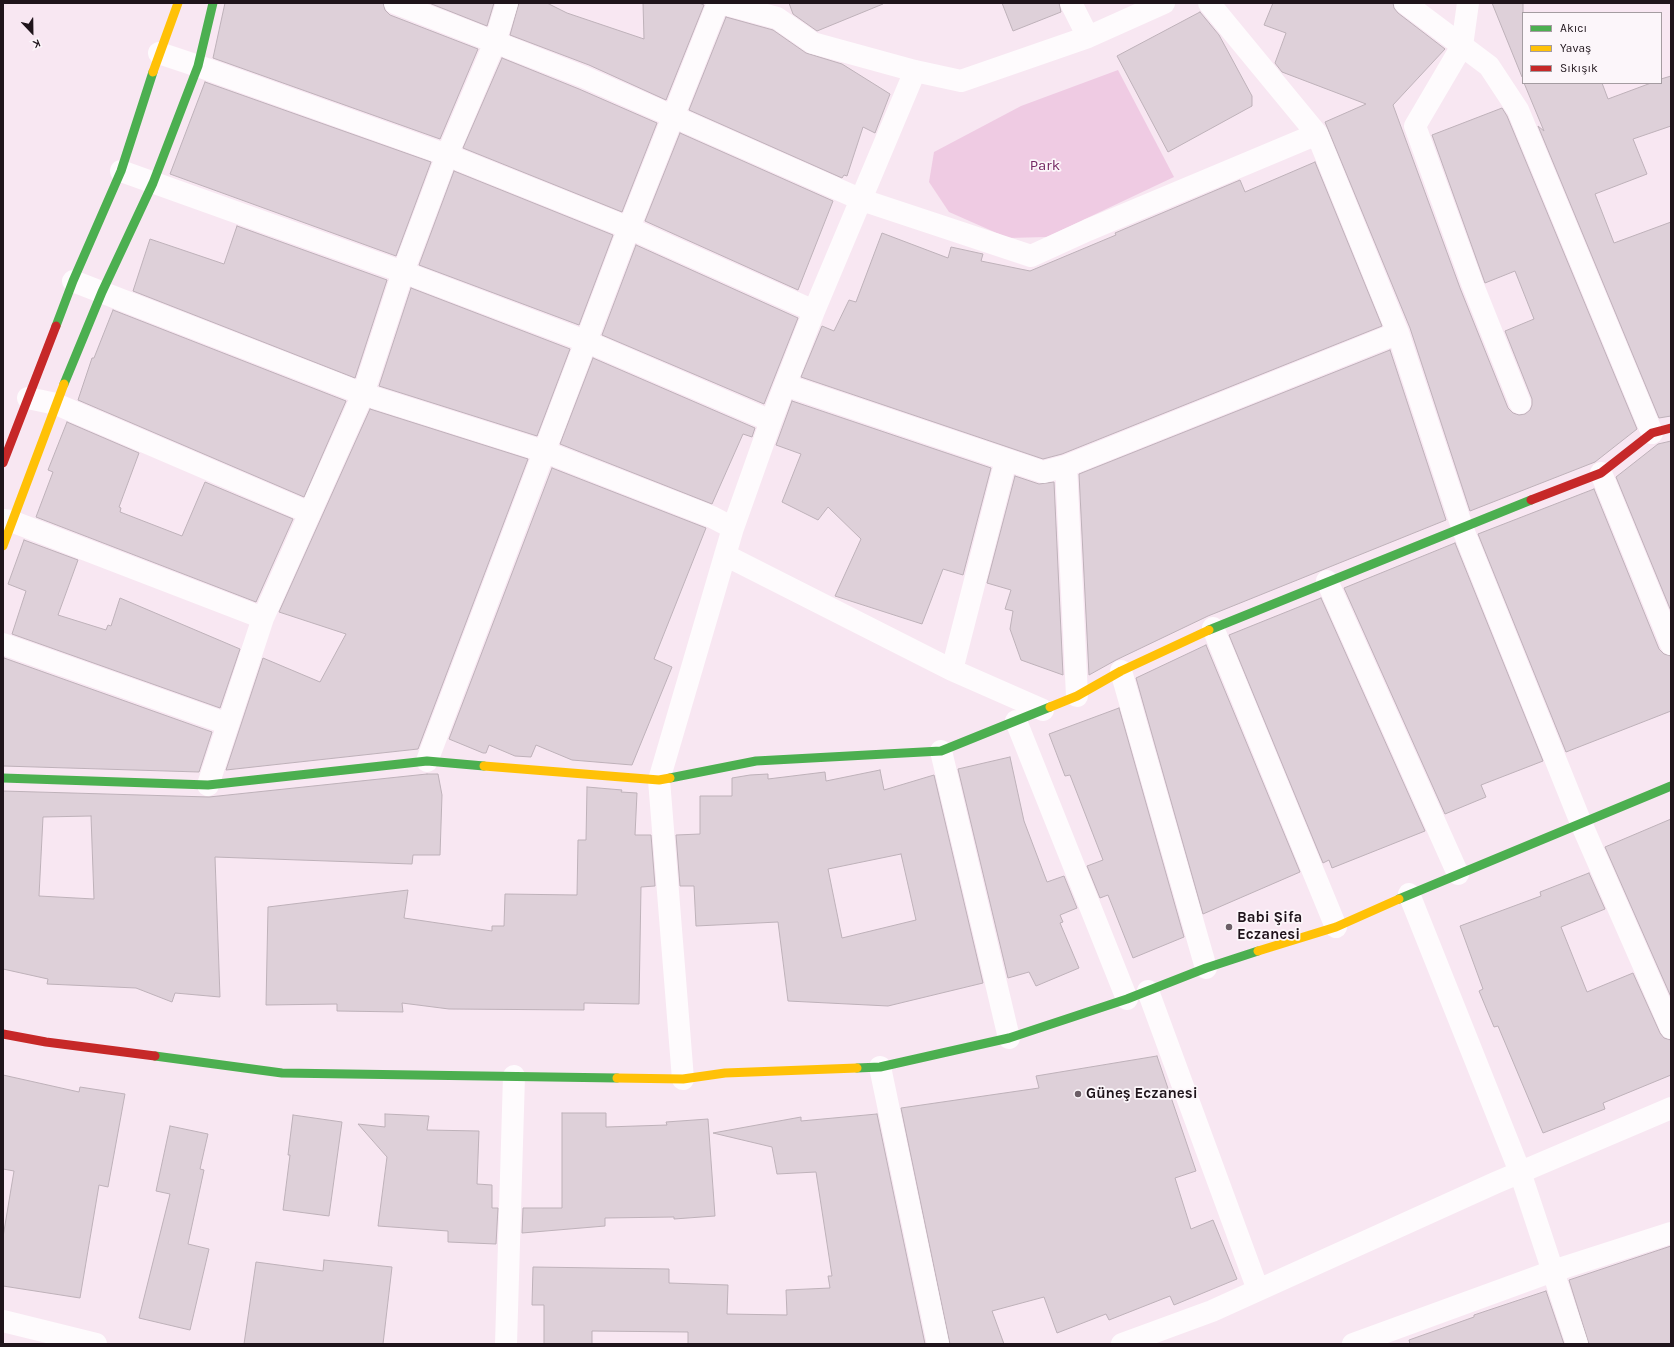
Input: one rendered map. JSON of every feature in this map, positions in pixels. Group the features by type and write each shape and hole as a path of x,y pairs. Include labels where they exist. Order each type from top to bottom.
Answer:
{"street":[{"path":"3,463 73,281 121,171 159,53 178,3"},
{"path":"3,546 7,521 102,292 153,183 198,66 213,3"},
{"path":"395,3 584,77 862,200 1031,256 1088,230 1317,134"},
{"path":"208,786 263,618 363,394 403,272 447,155 495,42 507,3"},
{"path":"427,761 585,341 719,3 775,10 813,43 915,71 961,80 1088,37 1164,3"},
{"path":"1071,3 1088,37"},
{"path":"1209,3 1317,134 1398,333 1462,527 1581,824 1671,1028"},
{"path":"3,778 208,786 427,761 659,780 756,761 941,751 1077,696 1121,671 1212,628 1462,527 1601,473 1661,431 1518,110 1489,66 1405,3"},
{"path":"1468,3 1462,46 1415,126 1472,283 1520,403"},
{"path":"159,53 447,155 629,228 814,311"},
{"path":"683,1079 659,780 733,528 771,421 814,311 915,71"},
{"path":"121,171 403,272 585,341 771,421"},
{"path":"73,281 363,394 543,452 712,517 733,528"},
{"path":"785,386 1043,472 1066,466 1398,333"},
{"path":"28,398 56,404 310,513"},
{"path":"952,670 1006,460"},
{"path":"1066,466 1077,696"},
{"path":"1601,473 1671,644"},
{"path":"7,521 263,618"},
{"path":"725,555 952,670 1043,710"},
{"path":"1327,581 1458,874"},
{"path":"1212,628 1336,927"},
{"path":"3,644 228,724"},
{"path":"1121,671 1206,968"},
{"path":"1016,721 1127,999"},
{"path":"941,751 1009,1038"},
{"path":"5,1033 46,1042 282,1073 683,1079 725,1073 880,1067 1009,1038 1127,999 1206,968 1336,927 1409,894 1671,786"},
{"path":"1409,894 1520,1172 1577,1344"},
{"path":"1148,991 1258,1290"},
{"path":"880,1067 938,1344"},
{"path":"506,1344 514,1076"},
{"path":"1122,1344 1212,1311 1520,1172 1671,1108"},
{"path":"1353,1344 1553,1271 1671,1233"},
{"path":"3,1321 66,1341 96,1344"}],"green space":[{"name":"Park","path":"1118,70 1174,177 1047,237 1008,238 949,212 929,182 934,152 1021,106"}],"building":[{"path":"225,3 383,3 385,10 390,15 478,49 440,139 213,58"},
{"path":"429,3 494,3 487,26"},
{"path":"519,3 547,3 567,13 644,39 643,3 699,3 704,5 666,100 589,65 510,35"},
{"path":"789,3 883,4 817,31 793,14"},
{"path":"1002,3 1059,3 1061,12 1013,31"},
{"path":"1273,3 1393,3 1394,8 1398,13 1445,49 1393,105 1460,288 1508,408 1513,413 1519,415 1525,414 1530,410 1532,399 1505,331 1534,319 1515,271 1485,283 1432,135 1502,108 1507,116 1637,429 1595,462 1470,511 1410,328 1325,122 1366,104 1282,72 1275,63 1286,33 1264,25"},
{"path":"1492,3 1523,3 1522,77"},
{"path":"1200,12 1219,35 1252,96 1252,106 1168,152 1117,56"},
{"path":"726,17 773,30 806,53 842,64 890,94 875,133 863,127 847,176 844,175 842,178 689,110"},
{"path":"502,58 657,123 622,212 463,148"},
{"path":"1671,76 1671,126 1633,139 1647,174 1595,194 1614,243 1671,222 1671,416 1659,418 1538,126 1544,131 1524,84 1602,84 1608,99 1648,84 1662,84 1662,79"},
{"path":"205,82 431,162 396,256 170,174"},
{"path":"680,133 833,201 798,290 645,221"},
{"path":"1315,162 1382,326 1062,454 1043,459 801,377 822,326 834,331 849,300 856,302 882,233 948,258 951,247 983,254 981,261 1030,271 1240,180 1245,192"},
{"path":"454,171 613,235 579,325 419,265"},
{"path":"237,226 387,280 355,378 133,291 150,239 224,264"},
{"path":"636,245 798,318 764,404 602,335"},
{"path":"411,288 570,349 537,436 379,386"},
{"path":"113,310 346,401 304,497 78,400 92,358 94,358"},
{"path":"1390,350 1446,520 1208,616 1116,660 1089,675 1079,474"},
{"path":"593,358 755,428 752,437 743,434 712,504 560,444"},
{"path":"792,401 991,468 963,575 943,569 922,624 835,596 861,539 828,507 818,520 782,502 801,454 776,445"},
{"path":"370,409 528,459 418,749 226,770 263,658 320,682 346,634 279,612"},
{"path":"67,422 139,453 119,507 121,508 120,512 182,536 205,482 293,519 256,602 36,517 53,472 48,470"},
{"path":"1671,441 1671,611 1616,477 1658,444"},
{"path":"552,468 706,528 654,659 672,667 632,765 572,760 536,745 531,757 515,756 489,745 486,753 483,753 449,739"},
{"path":"1015,476 1039,484 1054,482 1063,675 1021,660 1010,629 1013,611 1005,609 1011,590 987,583"},
{"path":"1594,489 1659,649 1664,654 1671,656 1671,711 1566,752 1478,534"},
{"path":"24,540 78,560 58,615 106,630 108,625 111,626 120,598 240,649 220,708 12,634 26,591 8,584"},
{"path":"1455,543 1543,761 1481,785 1486,797 1445,814 1344,588"},
{"path":"1321,598 1425,831 1332,868 1329,860 1323,863 1229,635"},
{"path":"1206,645 1300,872 1203,914 1136,678"},
{"path":"4,658 212,732 199,772 3,766"},
{"path":"1119,708 1184,937 1133,958 1108,895 1100,898 1087,866 1103,860 1070,775 1065,776 1049,734"},
{"path":"1010,757 1024,821 1047,882 1064,876 1077,908 1060,915 1063,922 1060,923 1079,968 1036,986 1029,972 1008,978 958,769"},
{"path":"880,770 884,790 934,775 983,983 888,1006 788,1001 778,922 696,926 694,886 680,886 676,835 700,834 700,796 732,796 732,778 750,775 768,774 768,779 825,772 826,781","holes":["901,854 916,920 842,938 828,869"]},
{"path":"438,774 442,795 440,855 413,855 412,864 215,857 220,997 175,993 172,1002 136,988 47,984 48,979 3,969 3,791 209,797","holes":["91,816 94,899 39,896 43,817"]},
{"path":"587,787 637,793 635,835 651,835 655,886 641,887 639,1004 584,1003 584,1010 449,1009 402,1003 403,1012 337,1011 337,1004 266,1005 268,907 408,890 404,918 492,931 492,926 504,926 505,894 577,895 578,840 586,840"},
{"path":"1671,819 1671,997 1605,847"},
{"path":"1589,873 1605,909 1561,927 1587,992 1633,973 1660,1033 1664,1038 1671,1040 1671,1075 1603,1103 1605,1109 1543,1133 1498,1026 1494,1027 1479,991 1483,989 1460,926 1541,896 1540,892"},
{"path":"1157,1056 1196,1171 1175,1178 1191,1229 1213,1220 1237,1279 1174,1305 1170,1296 1109,1320 1106,1314 1057,1333 1044,1297 992,1311 1004,1344 950,1344 901,1108 1039,1088 1036,1076"},
{"path":"3,1075 79,1092 80,1087 125,1094 108,1187 99,1185 80,1298 3,1286 3,1237 14,1171 3,1169"},
{"path":"562,1113 606,1113 606,1127 667,1125 666,1122 708,1119 715,1216 674,1219 674,1217 605,1218 605,1226 522,1233 523,1208 562,1208"},
{"path":"385,1114 429,1116 427,1130 479,1131 477,1184 492,1185 492,1208 498,1208 496,1244 448,1242 448,1231 378,1226 387,1157 358,1124 385,1127"},
{"path":"877,1114 925,1344 688,1344 688,1332 592,1331 592,1344 544,1344 544,1305 532,1305 533,1267 669,1269 669,1283 728,1285 727,1314 787,1315 786,1290 830,1288 828,1276 832,1276 816,1172 777,1174 772,1147 713,1133 801,1117 801,1121"},
{"path":"293,1115 342,1122 329,1216 283,1210 290,1155 288,1155"},
{"path":"170,1126 208,1134 200,1169 204,1170 188,1244 209,1249 190,1330 139,1318 170,1194 156,1191"},
{"path":"1671,1246 1671,1344 1589,1344 1569,1280"},
{"path":"324,1260 392,1267 383,1344 244,1344 256,1262 323,1271"},
{"path":"1546,1291 1564,1344 1410,1344 1409,1340 1474,1317 1474,1315"}],"traffic: fast":[{"path":"64,384 102,292 153,183 198,66 213,3"},
{"path":"56,326 73,281 121,171 153,72"},
{"path":"1209,630 1531,500"},
{"path":"670,778 756,761 941,751 1050,707"},
{"path":"3,778 208,785 427,761 484,766"},
{"path":"1399,899 1671,786"},
{"path":"857,1068 880,1067 1009,1038 1127,999 1206,968 1258,951"},
{"path":"155,1056 282,1073 617,1078"}],"traffic: slow":[{"path":"153,72 178,3"},
{"path":"3,546 64,384"},
{"path":"1050,707 1077,696 1121,671 1209,630"},
{"path":"484,766 659,780 670,778"},
{"path":"1258,951 1336,927 1399,899"},
{"path":"617,1078 683,1079 725,1073 857,1068"}],"traffic: jam":[{"path":"3,463 56,326"},
{"path":"1531,500 1601,473 1652,433 1671,428"},
{"path":"3,1034 46,1042 155,1056"}],"place":[{"name":"Babi Şifa Eczanesi","path":"1229,927"},
{"name":"Güneş Eczanesi","path":"1078,1094"}]}
